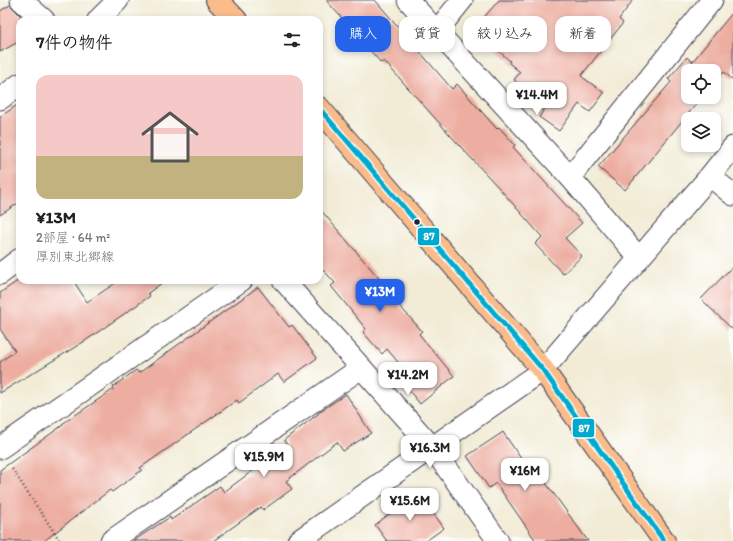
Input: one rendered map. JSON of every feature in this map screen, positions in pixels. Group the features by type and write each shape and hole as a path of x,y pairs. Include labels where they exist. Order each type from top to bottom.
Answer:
{"main road":[{"path":"217,0 232,16"},
{"path":"323,113 543,370 664,541"}],"street":[{"path":"21,0 39,16"},
{"path":"102,16 118,0"},
{"path":"408,0 423,16"},
{"path":"449,16 462,0"},
{"path":"570,177 712,0"},
{"path":"455,51 570,177 639,258"},
{"path":"0,99 16,87"},
{"path":"298,541 543,370 710,176 733,147"},
{"path":"710,176 733,195"},
{"path":"0,274 16,262"},
{"path":"4,456 237,284"},
{"path":"287,284 432,447 490,538"},
{"path":"111,541 361,368"}],"path":[{"path":"4,456 60,541"}],"building":[{"path":"326,0 375,0 389,16 340,16"},
{"path":"499,0 633,0 619,19 623,23 611,38 611,16 555,16 555,52 600,52 581,76 604,93 590,112 579,104 559,131 539,117 546,107 514,80 520,72 509,63 510,61 500,52 547,52 547,16 485,16"},
{"path":"10,5 20,16 16,16 16,43 0,52 0,11"},
{"path":"733,12 733,80 724,72 721,75 721,64 681,64 681,104 696,104 690,112 681,112 681,122 625,190 598,167 671,82 668,79 687,57 692,62"},
{"path":"391,18 399,28 399,52 420,52 452,89 457,84 497,129 499,127 515,145 513,147 582,223 565,238 582,256 563,274 535,244 542,237 384,61 381,63 371,52 391,52"},
{"path":"16,106 16,205 0,215 0,117"},
{"path":"323,213 389,290 387,292 422,331 419,334 454,376 420,404 406,387 413,380 387,349 382,354 363,332 366,329 331,286 335,283 323,270"},
{"path":"733,266 733,330 701,299"},
{"path":"16,282 16,284 76,284 87,302 114,284 160,284 148,293 150,296 85,341 0,393 0,362 15,351 0,329 0,293"},
{"path":"258,287 289,327 292,325 317,358 284,382 278,374 239,403 237,400 140,468 142,470 112,492 110,490 44,541 0,541 0,470 63,425 62,424 114,389 113,387 136,370 139,373"},
{"path":"346,394 371,433 343,451 337,442 286,481 292,489 263,510 261,507 213,541 133,541 170,517 171,520 220,486 224,492 287,445 284,440 318,413"},
{"path":"503,432 530,472 535,468 588,541 536,541 496,483 489,488 467,456"},
{"path":"418,492 444,528 426,541 387,541 375,525"}],"transit line":[{"name":"87","path":"323,113 543,370 664,541"}]}
